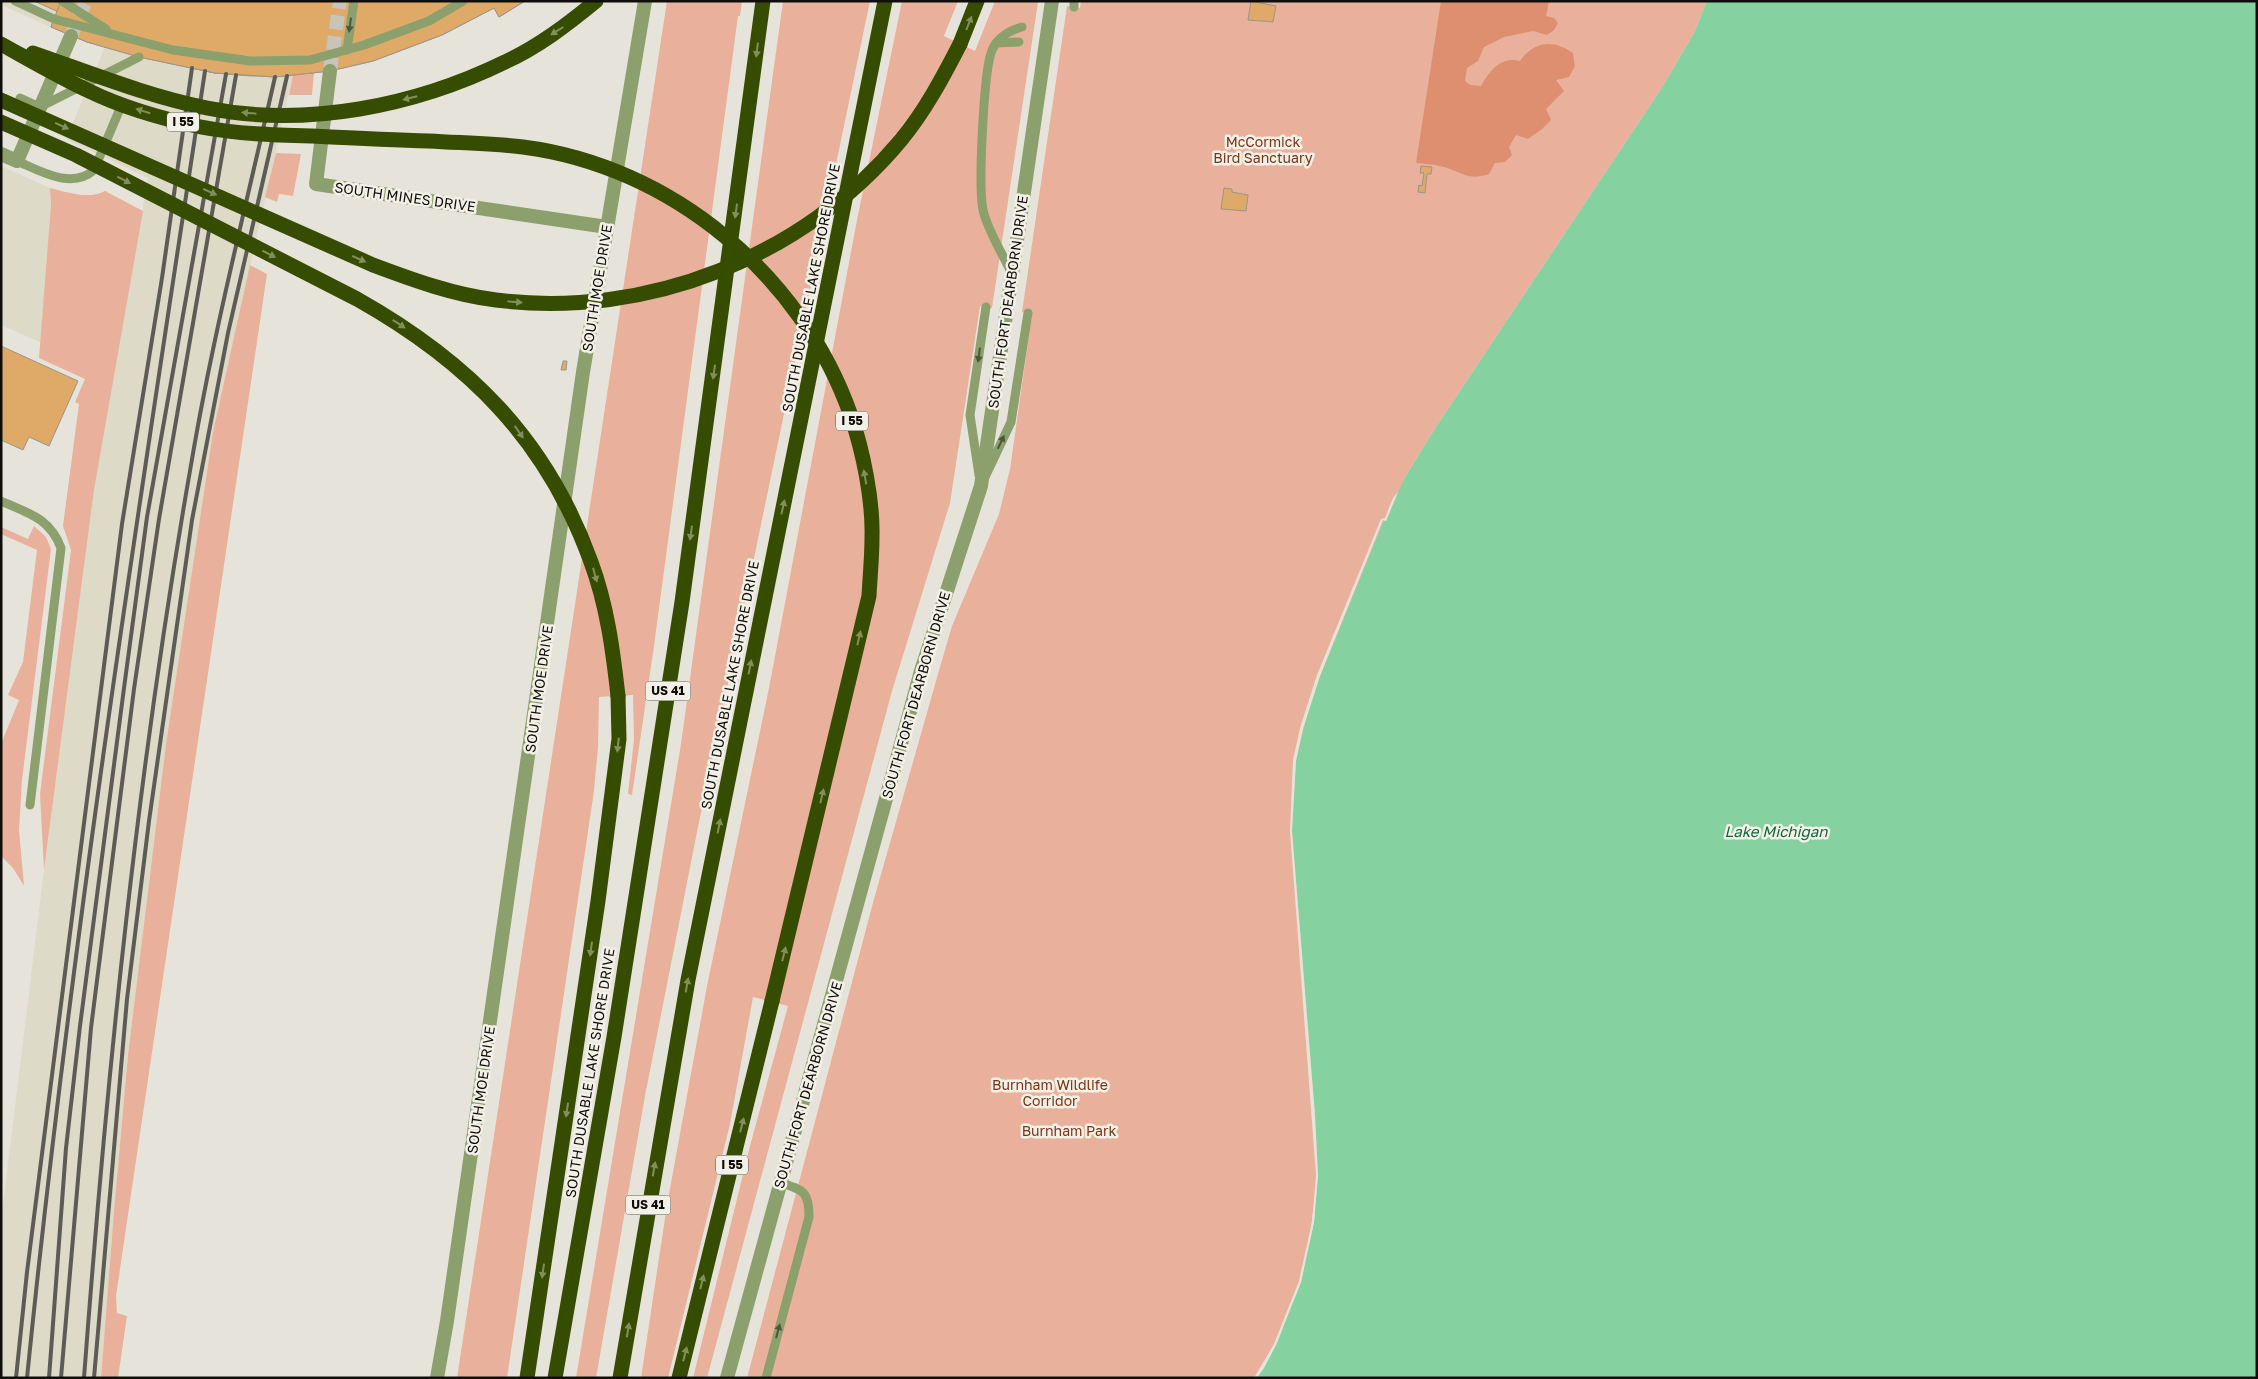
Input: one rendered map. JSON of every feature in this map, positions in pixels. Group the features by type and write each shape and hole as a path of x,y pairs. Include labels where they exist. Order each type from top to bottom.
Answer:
{"highway":[{"path":"1,43 136,90 175,101 209,108 253,113 304,114 365,108 415,97 457,83 507,62 563,28 596,1"},
{"name":"SOUTH DUSABLE LAKE SHORE DRIVE","path":"555,1378 614,1037 683,592 763,1"},
{"name":"SOUTH DUSABLE LAKE SHORE DRIVE","path":"620,1378 688,980 885,1"},
{"path":"1,100 364,261 407,277 452,291 495,300 563,304 608,300 647,294 690,282 739,263 823,214 862,180 901,140 938,86 960,44 977,1"},
{"name":"I 55","path":"1,43 90,92 166,118 203,127 266,134 488,144 550,151 623,174 680,204 744,252 772,281 802,320 827,362 851,417 866,476 872,536 869,596 679,1378"},
{"path":"1,122 76,155 357,299 398,322 436,349 478,386 519,431 546,468 572,516 592,563 606,616 618,696 619,739 598,901 527,1378"}],"street":[{"name":"SOUTH MOE DRIVE","path":"437,1378 447,1321 583,372 645,1"},
{"name":"SOUTH FORT DEARBORN DRIVE","path":"727,1378 920,671 981,486 1052,1"},
{"path":"1,154 16,161 71,36"},
{"name":"SOUTH MINES DRIVE","path":"330,72 316,184 607,227"}],"lane":[{"path":"15,1 54,19 173,50 250,60 310,60 346,50 429,21 463,1"},
{"path":"62,1 112,33"},
{"path":"346,50 354,1"},
{"path":"1012,274 984,214 982,194 986,96 991,52 996,43 1008,31 1022,26"},
{"path":"996,43 1019,42"},
{"path":"20,98 40,107 139,57"},
{"path":"16,161 55,176 76,180 87,176 94,170 119,112"},
{"path":"981,486 970,415 986,307"},
{"path":"981,486 1011,422 1028,313"},
{"path":"1,501 38,518 56,535 60,548 30,805"},
{"path":"766,1378 809,1217 809,1202 804,1193 799,1188 781,1183"}],"shaded area":[{"path":"1,1 525,1 499,17 493,8 442,35 373,61 330,71 293,75 213,432 166,744 128,1055 101,1378 1,1378 1,1221 44,870 94,490 148,178 66,139 105,47 71,36 1,5"},
{"path":"1441,1 1549,1 1546,16 1554,18 1558,23 1554,30 1547,35 1533,31 1504,37 1484,47 1478,61 1467,68 1465,81 1470,85 1481,86 1492,70 1502,62 1520,61 1531,49 1544,44 1558,46 1573,53 1575,66 1569,77 1556,80 1564,91 1546,109 1551,120 1528,139 1516,135 1509,147 1512,155 1505,162 1495,163 1489,174 1474,177 1440,166 1416,163"},
{"path":"1,166 50,188 51,205 42,343 1,325"}],"green space":[{"path":"667,1 742,1 740,16 738,16 654,646 632,795 628,794 634,740 633,695 599,697 598,747 594,791 507,1378 457,1378"},
{"path":"783,1 870,1 697,832 645,1096 596,1378 576,1378 681,744"},
{"path":"902,1 958,1 944,36 975,51 995,1 1038,2 992,308 980,306 950,503 892,691 707,1378 693,1378 750,1146 788,1006 753,997 730,1124 668,1378 641,1378 667,1205 707,986 769,688 857,220"},
{"name":"Burnham Park","path":"1081,1 1707,1 1694,33 1663,86 1434,430 1404,479 1308,1253 1289,1316 1257,1378 747,1378 874,899 940,667 952,626 999,514 1010,469 1032,314 1022,312 1067,6 1080,8"},
{"path":"314,73 312,95 289,95 293,75"},
{"path":"276,153 301,154 293,196 279,194 277,202 265,197"},
{"path":"50,188 85,195 98,194 105,191 143,211 94,490 44,870 40,794 71,550 63,526 79,404 75,402 85,379 39,358 51,205"},
{"path":"250,265 267,274 116,1296 117,1313 127,1316 118,1378 101,1378 128,1055 166,744 213,432"},
{"path":"34,526 46,537 51,549 22,780 19,830 24,886 13,868 1,856 1,744 19,700 8,695 23,662 37,550 1,534 1,527 28,539"}],"water":[{"name":"Lake Michigan","path":"1707,1 2257,1 2257,1378 1257,1378 1276,1345 1301,1282 1314,1222 1318,1175 1315,1115 1292,831 1296,761 1311,699 1384,520 1386,521 1404,479 1434,430 1663,86 1694,33"}],"pier":[{"path":"1398,492 1386,521 1383,520 1320,676 1303,729 1296,761 1292,831 1315,1115 1318,1175 1314,1222 1301,1282 1276,1345 1264,1368 1257,1378 1254,1378 1274,1344 1299,1281 1312,1222 1316,1175 1290,831 1293,760 1300,728 1317,675 1381,519 1385,518 1393,498"}],"building":[{"path":"34,1 95,1 168,32 248,44 317,44 313,73 251,76 215,73 187,67 161,58"},
{"path":"61,1 525,1 499,17 494,8 442,35 373,61 330,71 275,77 215,73 139,57 87,42 51,27"},
{"path":"61,1 525,1 499,17 494,8 442,35 373,61 330,71 275,77 215,73 139,57 87,42 51,27"},
{"path":"1251,1 1276,6 1273,22 1248,20"},
{"path":"1421,166 1432,167 1431,174 1427,174 1425,193 1418,192 1419,185 1422,186 1424,173 1420,173"},
{"path":"1224,188 1232,189 1232,192 1248,195 1246,211 1221,209"},
{"path":"1,346 78,381 49,446 29,437 23,450 1,440"},
{"path":"563,361 567,361 566,370 561,370"}],"tunnel":[{"path":"71,36 86,1"},
{"path":"330,71 340,1"}],"railway":[{"path":"16,1378 27,1272 122,524 162,278 192,68"},
{"path":"27,1378 64,1050 85,887 131,560 205,71"},
{"path":"49,1378 66,1148 80,1026 147,517 226,74"},
{"path":"61,1378 91,1028 134,689 159,519 236,75"},
{"path":"94,1378 127,999 149,821 192,520 228,333 287,76"},
{"path":"84,1378 114,1034 126,920 155,692 172,578 200,416 275,77"}],"park label":[{"name":"McCormick Bird Sanctuary","path":"1263,150"},
{"name":"Burnham Wildlife Corridor","path":"1050,1094"}]}
